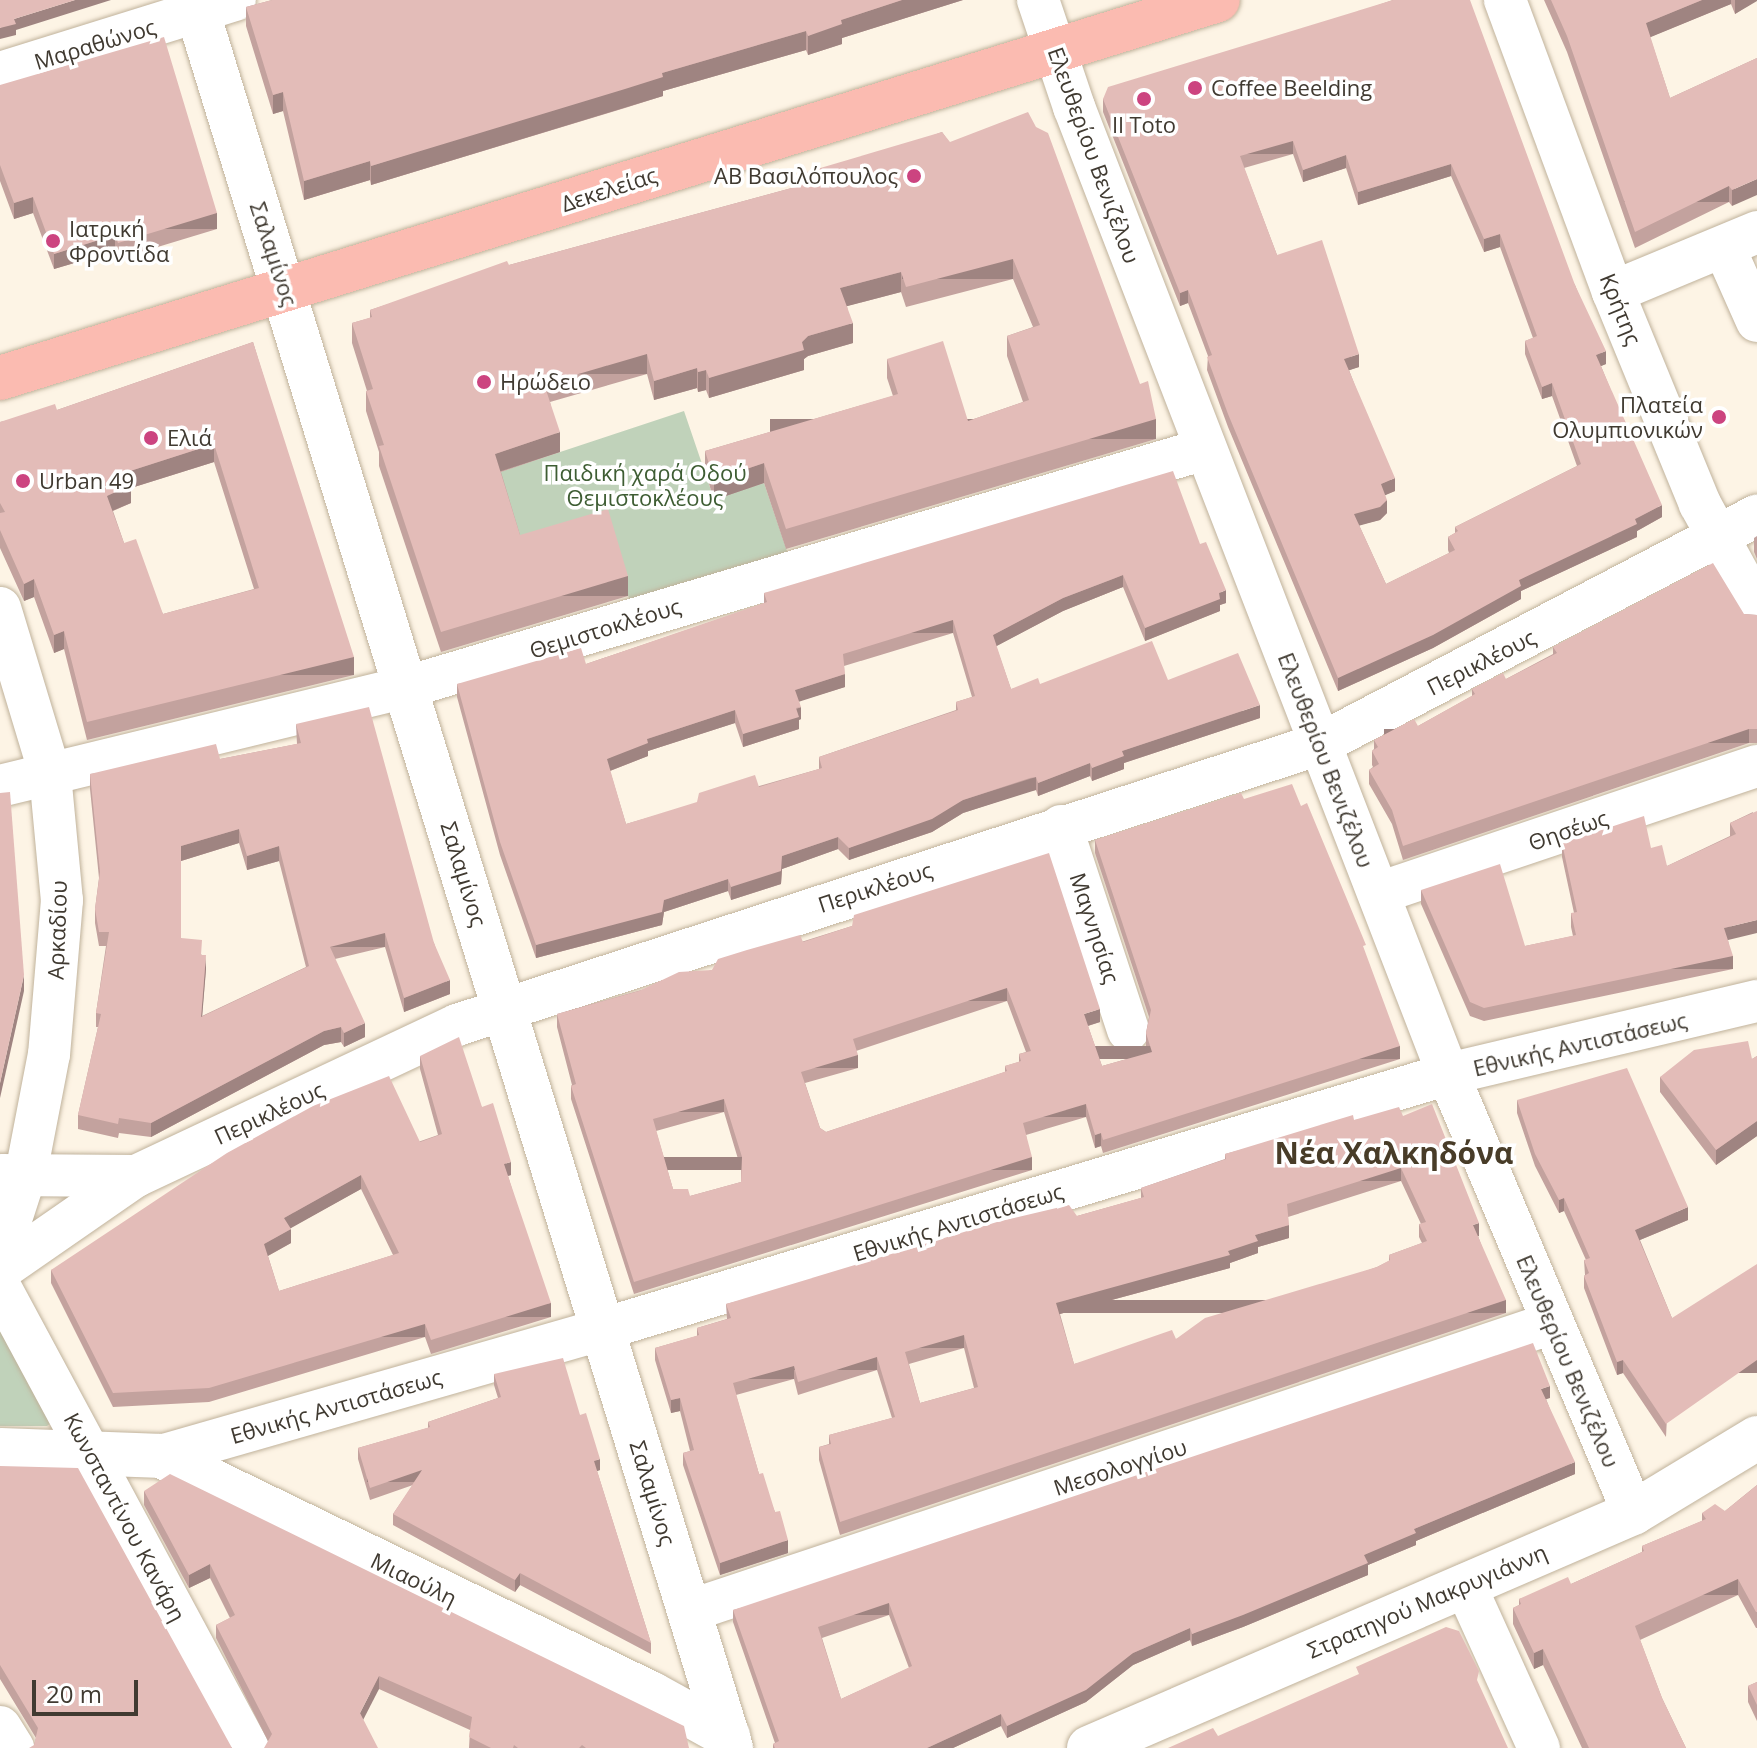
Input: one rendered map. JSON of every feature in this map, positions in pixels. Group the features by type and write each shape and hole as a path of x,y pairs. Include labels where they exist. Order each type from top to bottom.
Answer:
{"main road":[{"name":"Δεκελείας","path":"0,378 286,291 1053,48 1218,0"}],"street":[{"name":"Ελευθερίου Βενιζέλου","path":"1038,0 1053,48 1205,449 1448,1074 1633,1513"},
{"name":"Κρήτης","path":"1505,0 1613,292 1718,540 1757,608"},
{"name":"Μαραθώνος","path":"0,73 209,4"},
{"name":"Σαλαμίνος","path":"209,4 286,291 729,1742"},
{"path":"1613,292 1740,240 1757,321"},
{"name":"Θεμιστοκλέους","path":"0,786 407,687 1205,449"},
{"name":"Περικλέους","path":"0,1270 136,1176 457,1025 1320,744 1718,540 1757,516"},
{"name":"Αρκαδίου","path":"0,608 50,774 62,900 49,1054 13,1174 0,1253"},
{"name":"Θησέως","path":"1379,893 1757,766"},
{"name":"Μαγνησίας","path":"1061,826 1128,1030"},
{"name":"Εθνικής Αντιστάσεως","path":"161,1456 603,1329 1448,1074 1757,1001"},
{"path":"13,1174 136,1176"},
{"name":"Κωνσταντίνου Κανάρη","path":"0,1287 248,1748"},
{"name":"Μεσολογγίου","path":"689,1611 1552,1323"},
{"name":"Στρατηγού Μακρυγιάννη","path":"1096,1747 1633,1513 1757,1438"},
{"path":"0,1450 91,1453"},
{"name":"Μιαούλη","path":"91,1453 161,1456 652,1694 729,1742"},
{"path":"1465,1585 1539,1748"},
{"path":"0,1727 13,1748"}],"green space":[{"name":"Παιδική χαρά Οδού Θεμιστοκλέους","path":"684,411 714,499 764,483 788,554 631,605 608,529 526,553 494,474"},
{"path":"0,1326 51,1423 47,1426 0,1426"}],"building":[{"path":"0,0 75,0 14,19 16,24 0,28"},
{"path":"272,0 902,0 841,20 842,24 808,36 806,31 662,73 663,77 371,166 370,161 304,181 283,92 273,95 246,7"},
{"path":"1393,0 1470,0 1575,285 1606,351 1596,355 1662,505 1635,519 1637,524 1519,580 1521,586 1433,635 1338,678 1228,414 1207,357 1212,355 1188,290 1180,293 1103,99 1108,87","holes":["1293,141 1303,170 1346,155 1358,192 1451,164 1484,239 1500,234 1537,336 1525,341 1542,387 1552,383 1581,464 1455,527 1458,531 1448,537 1455,550 1386,584 1354,514 1380,507 1387,500 1381,484 1395,478 1344,359 1359,354 1322,240 1277,255 1240,156"]},
{"path":"1551,0 1702,0 1646,23 1670,98 1757,58 1757,179 1732,190 1729,186 1635,232 1567,36"},
{"path":"164,37 217,213 118,243 115,235 54,254 33,197 14,203 0,165 0,85"},
{"path":"1028,112 1036,127 1048,133 1140,384 1148,381 1156,419 786,529 764,463 714,480 705,451 898,394 887,359 943,341 968,421 1029,400 1007,336 1040,325 1013,259 906,287 901,272 840,288 853,323 808,336 802,342 804,350 709,378 706,370 698,372 697,368 654,381 647,354 544,384 560,432 495,454 520,535 608,509 628,576 441,632 379,446 384,445 366,391 373,389 352,323 372,317 370,310 507,261 509,265 799,186 800,174 942,132 950,142"},
{"path":"253,342 354,657 87,722 64,631 54,635 34,579 24,584 0,530 0,513 5,512 0,503 0,422 55,404 57,410","holes":["214,444 259,588 163,614 136,539 124,543 107,496 131,485 127,472"]},
{"path":"1173,471 1200,544 1206,542 1226,590 1219,593 1220,599 1145,628 1123,575 1063,598 993,635 1011,689 1038,678 1040,684 1152,641 1168,680 1238,653 1260,705 1122,751 1124,756 1092,768 1090,763 1038,783 1036,777 1030,778 963,800 932,819 849,848 838,837 782,856 781,871 731,887 728,879 664,900 662,912 536,945 500,842 457,684 581,648 586,664 767,602 764,593","holes":["953,620 975,696 956,702 958,710 819,757 822,768 759,787 755,775 699,793 697,802 626,824 607,759 648,743 647,739 735,710 743,734 799,717 796,708 801,707 795,690 845,674 843,654"]},
{"path":"1713,563 1744,614 1757,615 1757,729 1749,729 1403,846 1392,810 1369,770 1379,764 1372,751 1378,747 1374,740 1414,719 1418,726 1475,694 1472,689 1503,673 1506,679 1557,653 1553,647"},
{"path":"369,707 434,943 450,980 404,998 385,933 330,947 365,1023 344,1033 341,1027 324,1031 151,1123 119,1118 118,1124 78,1115 101,1014 96,1013 109,932 99,932 95,909 100,872 90,774 216,744 220,759 301,743 296,724","holes":["239,829 247,856 279,846 309,966 201,1017 206,955 201,955 202,940 181,938 181,846"]},
{"path":"1292,784 1301,806 1307,803 1366,945 1363,946 1400,1046 1103,1140 1101,1133 1095,1135 1086,1104 1023,1123 1032,1157 634,1282 571,1086 576,1084 557,1014 639,991 679,972 712,970 718,959 747,950 800,935 803,942 852,926 854,915 1049,853 1100,1009 1084,1014 1102,1066 1152,1052 1146,1033 1151,1010 1095,840 1241,793 1244,799","holes":["1007,988 1031,1051 1019,1054 1021,1061 1005,1066 1007,1071 826,1132 820,1128 801,1072 858,1055 853,1039","724,1099 742,1157 741,1182 690,1196 688,1189 673,1189 653,1119"]},
{"path":"10,792 24,975 0,1083 0,793"},
{"path":"1757,811 1757,920 1724,928 1733,956 1484,1008 1470,1002 1421,890 1500,864 1525,946 1576,935 1571,913 1577,912 1562,843 1644,816 1651,848 1662,845 1667,866 1736,834 1730,823"},
{"path":"459,1037 482,1107 493,1103 511,1162 504,1164 551,1303 431,1340 425,1324 209,1388 113,1393 51,1270 227,1153 313,1106 389,1076 420,1142 442,1134 420,1056","holes":["361,1175 399,1253 279,1291 264,1244 291,1229 284,1218"]},
{"path":"1748,1041 1752,1059 1757,1056 1757,1121 1716,1150 1660,1077 1694,1050"},
{"path":"1627,1068 1688,1207 1635,1230 1672,1318 1757,1264 1757,1360 1666,1424 1623,1360 1617,1362 1584,1276 1589,1273 1584,1260 1590,1258 1564,1198 1559,1200 1535,1154 1517,1100"},
{"path":"1432,1104 1479,1223 1473,1225 1506,1300 840,1522 819,1447 831,1444 829,1435 895,1417 877,1357 798,1382 794,1366 733,1383 759,1474 763,1473 775,1512 780,1511 788,1540 720,1563 683,1453 694,1450 680,1398 671,1400 655,1348 699,1335 697,1328 731,1318 726,1304 997,1222 1069,1205 1077,1216 1144,1197 1141,1188 1226,1159 1225,1154 1353,1115 1354,1120 1399,1107 1403,1116","holes":["1401,1168 1426,1222 1419,1224 1427,1241 1389,1255 1390,1260 1377,1267 1205,1318 1176,1339 1172,1330 1074,1364 1056,1303 1230,1255 1228,1251 1258,1241 1255,1235 1289,1225 1287,1204","964,1335 978,1387 920,1403 905,1352"]},
{"path":"1533,1343 1550,1386 1541,1389 1575,1462 1414,1529 1416,1533 1364,1555 1368,1563 1243,1615 1192,1634 1190,1628 1133,1653 1086,1690 1007,1726 1001,1714 927,1748 775,1748 773,1744 779,1741 733,1610","holes":["889,1603 912,1666 841,1699 818,1627"]},
{"path":"563,1358 580,1415 586,1413 600,1459 594,1461 651,1643 520,1573 515,1580 393,1514 422,1470 370,1488 358,1448 430,1427 428,1422 501,1397 494,1374"},
{"path":"0,1466 78,1468 232,1748 29,1748 34,1745 38,1728 0,1665"},
{"path":"170,1474 684,1726 689,1748 586,1748 582,1745 579,1748 518,1748 514,1745 513,1748 491,1748 469,1737 472,1717 379,1676 360,1713 378,1748 264,1748 272,1734 216,1625 235,1615 210,1564 189,1575 144,1491"},
{"path":"1757,1485 1757,1612 1738,1579 1635,1626 1662,1698 1686,1748 1589,1748 1543,1649 1534,1653 1513,1608 1521,1604 1519,1599 1568,1577 1571,1584 1644,1551 1642,1546 1706,1519 1702,1513 1715,1504 1725,1511"},
{"path":"1446,1627 1459,1631 1479,1671 1477,1680 1508,1748 1168,1748 1213,1728 1218,1736 1359,1674 1356,1667"},
{"path":"1757,1682 1757,1705 1748,1686"}],"place":[{"name":"Coffee Beelding","path":"1195,88"},
{"name":"Il Toto","path":"1144,99"},
{"name":"ΑΒ Βασιλόπουλος","path":"914,176"},
{"name":"Ιατρική Φροντίδα","path":"53,241"},
{"name":"Ηρώδειο","path":"484,382"},
{"name":"Πλατεία Ολυμπιονικών","path":"1719,417"},
{"name":"Ελιά","path":"151,438"},
{"name":"Urban 49","path":"23,481"}],"district":[{"name":"Νέα Χαλκηδόνα","path":"1394,1153"}]}
